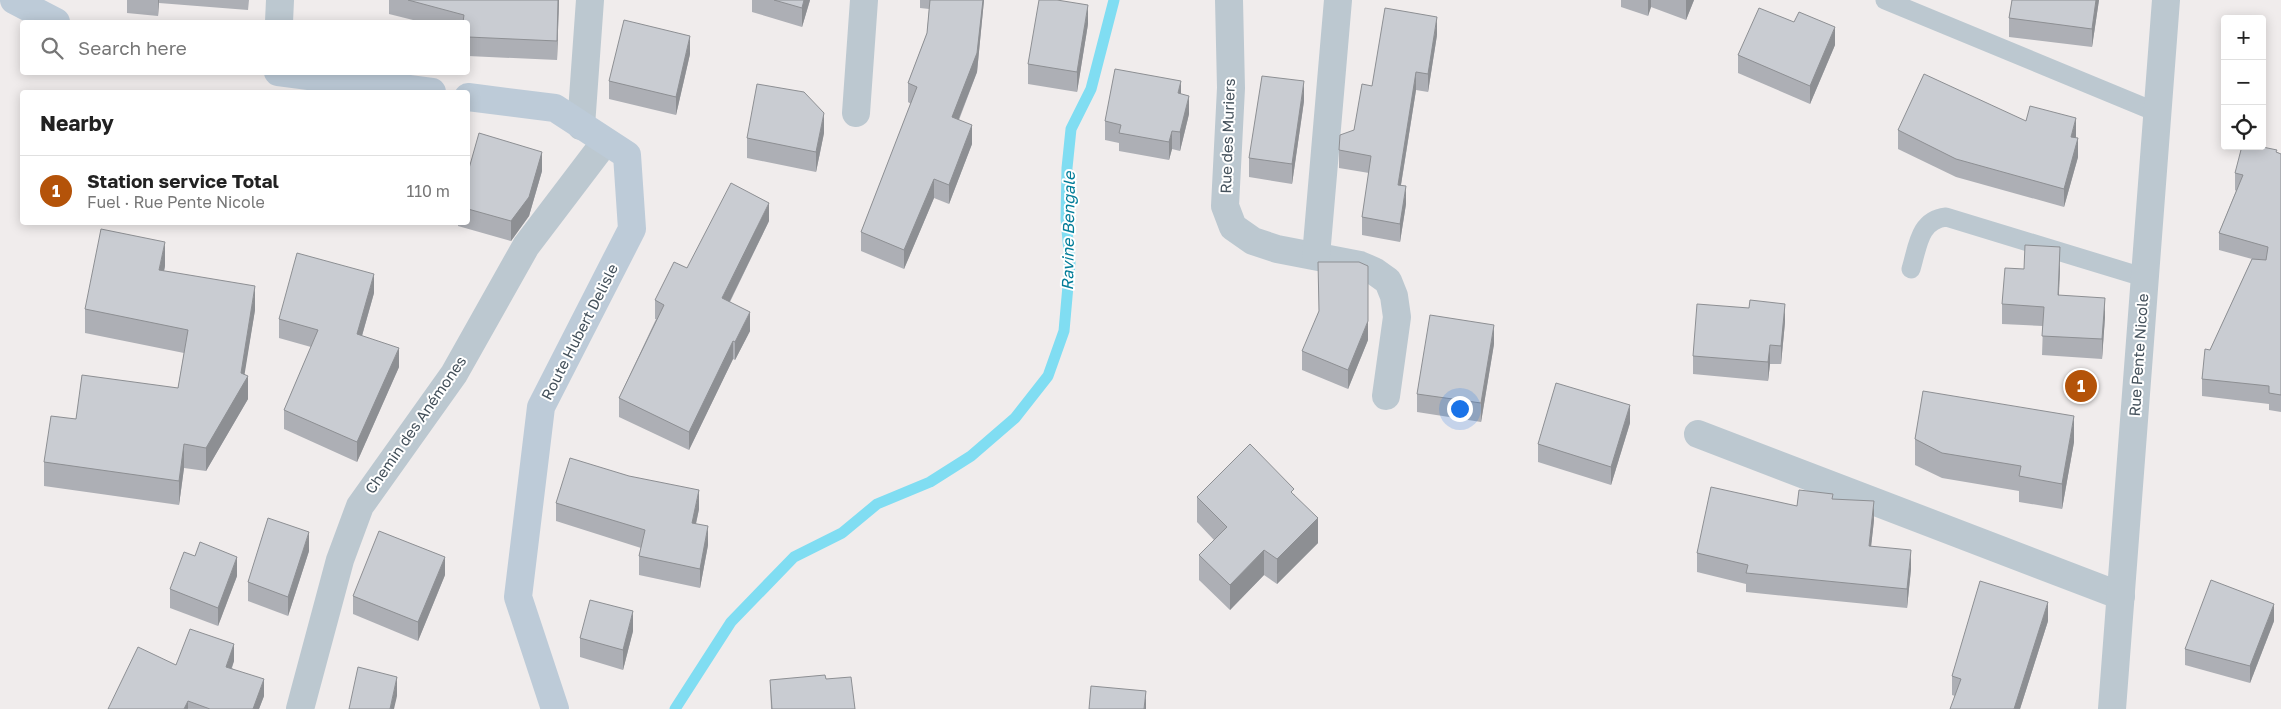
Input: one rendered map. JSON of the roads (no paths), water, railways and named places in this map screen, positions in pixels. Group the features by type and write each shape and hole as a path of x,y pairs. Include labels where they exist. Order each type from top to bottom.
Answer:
{"main road":[{"path":"16,1 52,20"},
{"path":"301,75 417,90"},
{"name":"Route Hubert Delisle","path":"470,97 555,108 627,155 632,229 541,407 518,597 555,709"}],"street":[{"path":"279,20 280,0"},
{"path":"581,126 590,0"},
{"path":"856,113 864,0"},
{"name":"Rue des Muriers","path":"1229,0 1231,88 1225,206 1233,226 1253,242 1277,249 1360,264 1388,281 1394,296 1397,317 1386,396"},
{"path":"1316,256 1338,0"},
{"name":"Rue Pente Nicole","path":"2112,709 2166,0"},
{"name":"Chemin des Anémones","path":"300,709 340,560 360,506 454,374 526,246 605,142"},
{"path":"1698,434 2121,596"}],"lane":[{"path":"1885,0 2156,112"},
{"path":"1910,269 1926,225 1937,218 1946,217 2146,278"}],"waterway":[{"name":"Ravine Bengale","path":"675,709 731,622 794,557 842,533 877,504 930,482 971,456 1015,418 1048,376 1064,331 1070,263 1066,219 1067,168 1071,129 1091,89 1114,0"}],"place":[{"name":"Station service Total","path":"2081,386"}]}
